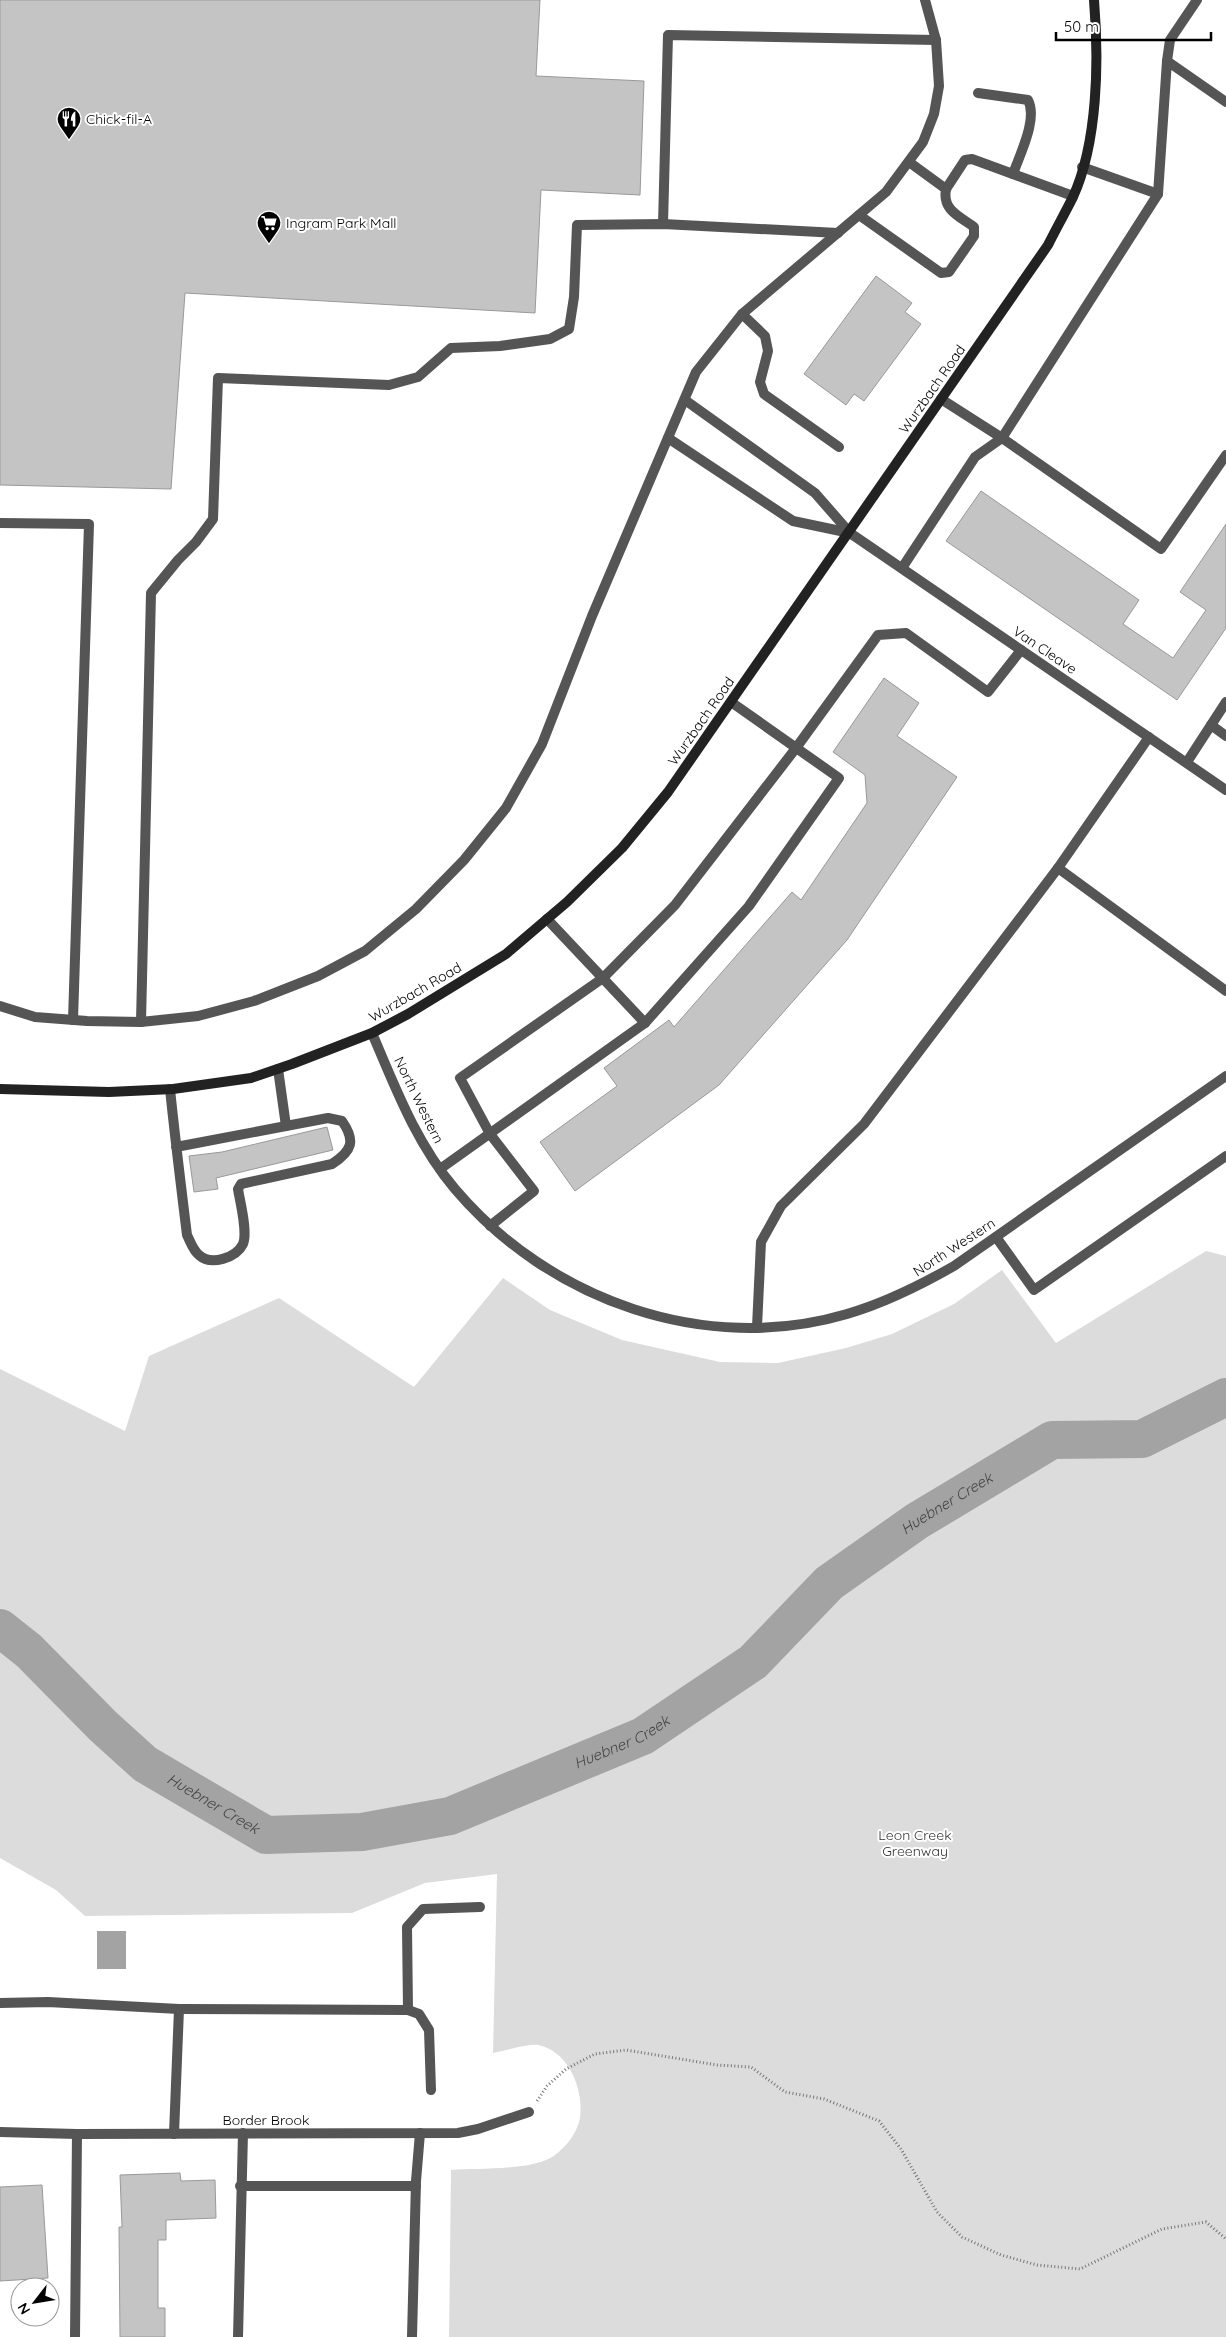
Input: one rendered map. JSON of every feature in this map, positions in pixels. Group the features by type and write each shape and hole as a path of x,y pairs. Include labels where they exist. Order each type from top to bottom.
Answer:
{"main road":[{"name":"Wurzbach Road","path":"0,1090 109,1092 170,1089 251,1078 372,1033 408,1014 506,954 547,919 622,848 668,792 1048,245 1074,196 1088,149 1097,72 1094,0"}],"street":[{"path":"0,1006 34,1017 141,1022 198,1016 254,1001 318,976 365,951 416,910 464,860 506,808 542,744 592,616 696,372 742,314 886,192 923,142 934,114 938,86 936,40 925,0"},
{"path":"902,568 975,457 1002,438 1158,194 1170,40 1197,0"},
{"path":"663,224 668,35 936,40"},
{"path":"1167,61 1226,102"},
{"path":"978,93 1028,100 1032,108 1032,120 1013,174"},
{"path":"860,215 941,273 949,272 974,236 974,228 947,206 944,200 946,189 965,160 972,159 1074,196"},
{"path":"909,162 946,189"},
{"path":"1082,168 1158,194"},
{"path":"141,1022 151,593 178,560 196,542 212,519 218,378 389,385 418,377 451,348 500,346 550,339 569,330 574,297 577,225 663,224 838,233"},
{"path":"742,314 765,336 768,351 760,382 764,394 838,448"},
{"path":"942,399 1002,438 1162,549 1226,455"},
{"path":"685,400 815,492 850,532"},
{"path":"668,438 793,522 850,532"},
{"path":"0,523 89,524 73,1020"},
{"name":"Van Cleave","path":"850,532 1226,790"},
{"path":"490,1226 534,1191 490,1134 460,1078 603,978 674,905 796,748 878,635 906,633 988,692 1021,650"},
{"path":"440,1169 645,1023 749,906 839,778 731,702"},
{"path":"1187,762 1226,702"},
{"path":"1211,725 1226,736"},
{"path":"757,1327 761,1242 781,1206 864,1124 1058,868 1150,737"},
{"path":"1058,868 1226,991"},
{"path":"547,919 645,1023"},
{"name":"North Western","path":"372,1033 411,1122 440,1169 454,1188 510,1244 542,1267 576,1287 612,1303 650,1315 689,1323 757,1327 807,1323 846,1315 883,1302 928,1281 996,1237 1226,1076"},
{"path":"278,1069 286,1126"},
{"path":"170,1089 176,1147 187,1235 192,1248 201,1257 216,1261 231,1256 243,1244 244,1230 238,1189 241,1184 332,1164 344,1156 350,1144 350,1133 342,1121 328,1118 176,1147"},
{"path":"996,1237 1034,1290 1226,1156"},
{"path":"408,2010 407,1927 423,1909 480,1906"},
{"path":"0,2003 48,2002 179,2008 408,2010 419,2014 430,2030 431,2090"},
{"path":"174,2134 179,2008"},
{"name":"Border Brook","path":"0,2132 77,2134 458,2133 478,2129 529,2112"},
{"path":"238,2337 240,2174 243,2133"},
{"path":"412,2337 416,2183 420,2133"},
{"path":"75,2337 77,2134"},
{"path":"240,2186 416,2183"}],"path":[{"path":"529,2112 547,2086 560,2074 595,2054 626,2050 718,2065 751,2067 785,2092 824,2098 845,2109 879,2120 901,2148 937,2212 962,2236 1001,2255 1036,2265 1080,2269 1162,2229 1206,2222 1226,2239"}],"green space":[{"name":"Leon Creek Greenway","path":"1206,1251 1226,1256 1226,2337 449,2337 451,2170 520,2166 546,2160 564,2148 577,2129 580,2118 581,2107 577,2084 566,2063 558,2055 538,2045 523,2046 493,2053 497,1874 425,1883 352,1913 85,1916 56,1890 0,1858 0,1369 125,1431 149,1356 279,1298 414,1387 503,1278 550,1310 622,1340 720,1362 778,1363 846,1348 892,1334 954,1304 1002,1270 1056,1343"}],"shaded area":[{"path":"97,1931 126,1931 126,1969 97,1969"}],"building":[{"name":"Ingram Park Mall","path":"0,0 540,0 536,76 644,81 640,195 541,190 535,313 185,293 171,489 0,485"},
{"path":"876,276 912,303 905,312 921,324 864,401 854,394 846,405 804,374"},
{"path":"981,491 1139,600 1123,624 1173,658 1206,610 1180,592 1226,524 1226,628 1177,700 946,541"},
{"path":"884,678 919,703 897,736 957,777 847,940 719,1085 575,1191 540,1142 617,1086 604,1068 669,1020 674,1027 792,892 801,900 867,803 865,775 833,752"},
{"path":"327,1127 333,1150 216,1178 218,1189 194,1192 189,1156 222,1152"},
{"path":"180,2173 181,2181 215,2180 216,2218 166,2220 166,2240 158,2240 158,2308 165,2308 165,2337 120,2337 119,2227 122,2227 120,2175"},
{"path":"42,2185 48,2277 10,2277 10,2280 0,2281 0,2187"}],"waterway":[{"name":"Huebner Creek","path":"0,1628 29,1651 103,1726 145,1764 266,1835 362,1832 450,1816 643,1736 753,1662 829,1583 917,1521 1052,1440 1142,1439 1226,1397"}],"place":[{"name":"Chick-fil-A","path":"69,140"},
{"name":"Ingram Park Mall","path":"269,244"}]}
